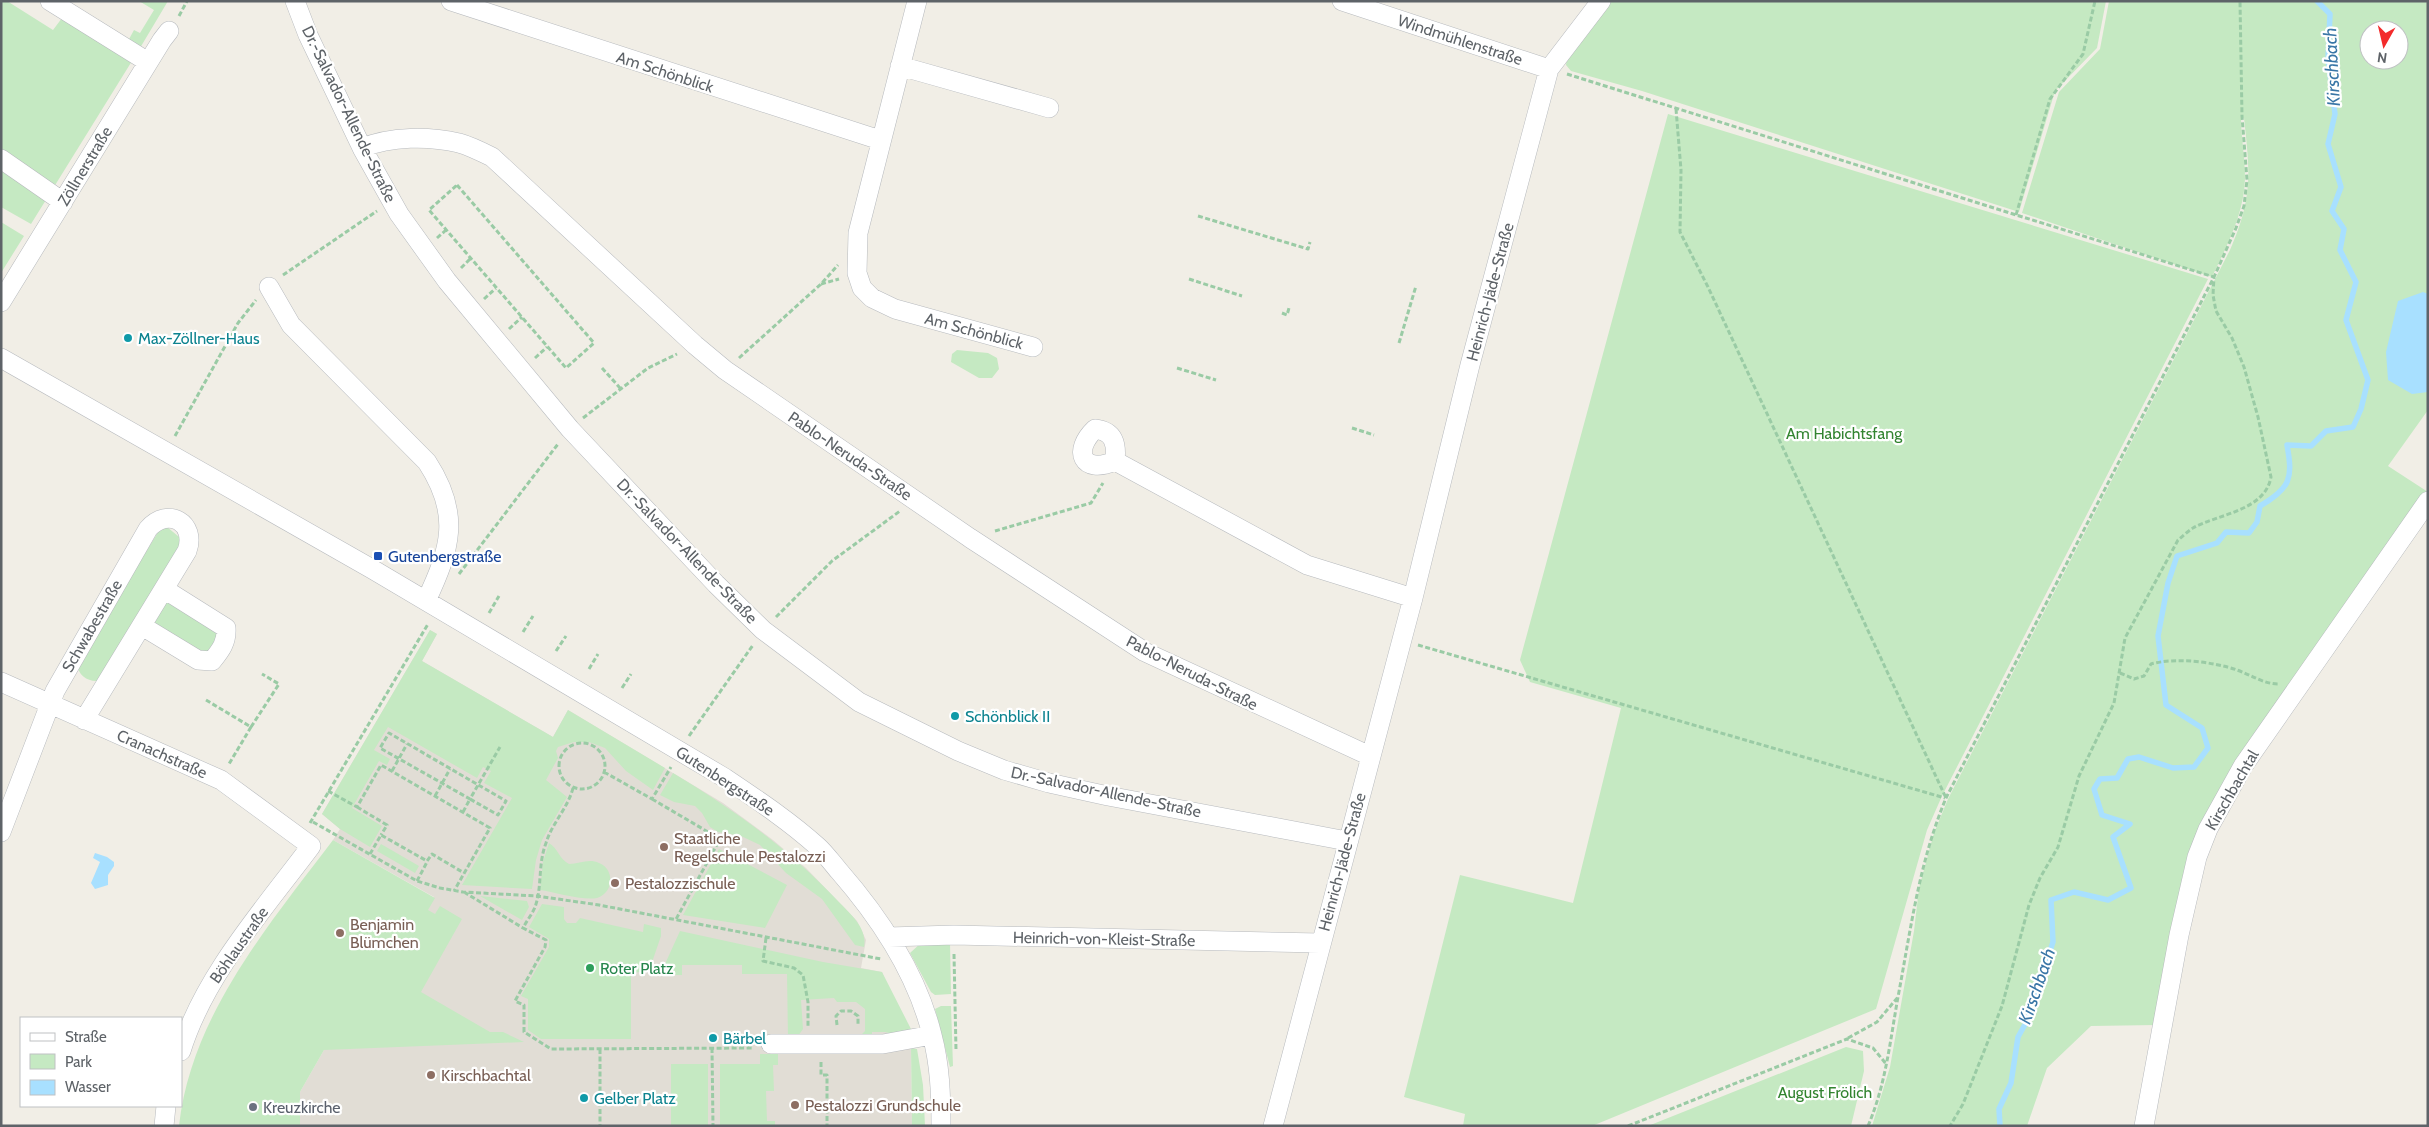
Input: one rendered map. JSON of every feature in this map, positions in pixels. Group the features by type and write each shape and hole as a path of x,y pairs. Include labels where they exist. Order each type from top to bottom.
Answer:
{"street":[{"path":"50,1 148,62"},
{"name":"Dr.-Salvador-Allende-Straße","path":"295,1 308,35 362,148 399,214 447,281 570,429 716,584 760,634 859,702 958,751 1004,770 1049,783 1108,796 1347,842"},
{"name":"Am Schönblick","path":"450,1 880,140"},
{"name":"Am Schönblick","path":"917,1 880,140 858,233 857,273 862,288 872,298 895,309 1034,347"},
{"name":"Windmühlenstraße","path":"1342,1 1549,69"},
{"name":"Heinrich-Jäde-Straße","path":"1273,1126 1413,598 1470,365 1549,69 1601,1"},
{"name":"Zöllnerstraße","path":"1,302 148,62 169,31"},
{"path":"900,66 1049,108"},
{"name":"Pablo-Neruda-Straße","path":"362,148 379,141 418,138 460,143 492,157 695,345 725,370 914,500 1145,652 1370,756"},
{"path":"1,159 64,202"},
{"path":"269,288 291,325 427,462 437,478 445,495 449,519 448,544 431,605"},
{"name":"Gutenbergstraße","path":"1,358 431,605 718,773 766,805 818,847 858,893 889,937 904,963 932,1035 940,1079 941,1126"},
{"path":"1115,461 1308,565 1413,598"},
{"name":"Kirschbachtal","path":"2144,1126 2179,935 2197,857 2208,829 2243,766 2428,501"},
{"name":"Schwabestraße","path":"1,832 55,691 148,529 154,522 171,518 179,521 185,526 189,534 190,543 84,720"},
{"path":"142,626 198,660 212,661 220,652 226,639 226,628 164,589"},
{"name":"Cranachstraße","path":"1,682 221,780 311,846"},
{"name":"Böhlaustraße","path":"182,1048 212,982 311,846"},
{"name":"Heinrich-von-Kleist-Straße","path":"889,937 954,936 1320,943"},
{"path":"771,1044 884,1044 932,1035"},
{"path":"164,1126 166,1107"}],"path":[{"path":"2016,215 2050,100 2083,54 2095,1"},
{"path":"1868,1126 1888,1065 1898,997 1921,872 1932,833 1946,798 2214,277 2244,206 2247,180 2242,116 2240,1"},
{"path":"1549,69 2214,277"},
{"path":"1676,109 1680,170 1680,232 1712,296 1946,798"},
{"path":"457,185 594,343 566,368 471,258 429,210 457,185"},
{"path":"1198,216 1308,250 1310,242"},
{"path":"440,235 446,230"},
{"path":"463,266 471,258"},
{"path":"742,356 821,284 842,258"},
{"path":"1950,1126 1963,1104 2002,1006 2029,906 2040,878 2058,847 2079,776 2114,703 2125,638 2178,540 2191,529 2252,504 2270,482 2271,477 2258,417 2244,368 2232,338 2216,311 2213,295 2214,277"},
{"path":"1189,279 1242,296"},
{"path":"821,284 833,280"},
{"path":"1399,343 1416,286"},
{"path":"487,296 496,288"},
{"path":"1282,313 1287,315 1289,308"},
{"path":"512,326 522,318"},
{"path":"536,357 547,347"},
{"path":"586,416 648,368 674,355"},
{"path":"602,368 621,389"},
{"path":"1177,368 1216,380"},
{"path":"1352,428 1374,435"},
{"path":"458,576 551,451"},
{"path":"970,538 1091,503 1115,461"},
{"path":"692,731 760,634 832,561 914,500"},
{"path":"489,613 499,596"},
{"path":"317,810 431,605"},
{"path":"523,632 533,616"},
{"path":"556,651 566,636"},
{"path":"1402,640 1946,798"},
{"path":"589,669 598,654"},
{"path":"2119,673 2134,679 2144,676 2151,664 2158,662 2208,664 2235,669 2275,684 2302,683"},
{"path":"221,780 279,684 262,674"},
{"path":"622,688 631,674"},
{"path":"206,700 252,727"},
{"path":"388,733 407,744 506,800 498,815 380,748 388,733"},
{"path":"586,743 598,750 605,764 604,772 596,785 581,789 573,788 561,777 559,770 561,756 571,746 586,743"},
{"path":"392,772 407,744"},
{"path":"463,812 500,748"},
{"path":"357,807 381,765 490,828 454,890"},
{"path":"435,796 450,769"},
{"path":"604,772 720,839 675,921"},
{"path":"652,799 667,773"},
{"path":"524,928 536,903 540,860 546,841 556,820 570,800 573,788"},
{"path":"328,791 387,825 370,854"},
{"path":"311,821 417,881 454,890 537,896 599,905 675,921 904,963"},
{"path":"381,835 428,862"},
{"path":"417,881 432,854 464,873"},
{"path":"463,892 546,940 546,947 515,1001 524,1006 524,1032 551,1049 770,1048 771,1044"},
{"path":"954,936 956,1060"},
{"path":"766,938 763,961 794,968 803,975 808,1002 808,1044"},
{"path":"1628,1126 1847,1039 1877,1022 1898,997"},
{"path":"1847,1039 1873,1048 1888,1065"},
{"path":"712,1048 713,1126"},
{"path":"600,1049 600,1126"},
{"path":"821,1060 821,1075 827,1075 827,1126"}],"shaded area":[{"name":"Pestalozzischule","path":"430,630 437,634 422,661 553,737 568,710 723,803 773,840 806,868 857,921 866,940 861,968 882,972 911,1048 912,1126 300,1126 300,1092 324,1050 427,910 434,897 333,840 340,829 322,814"}],"green space":[{"path":"1,1 7,1 53,30 62,18 132,61 31,224 1,207"},
{"path":"139,1 168,1 140,48 128,41 134,30 140,33 154,10"},
{"path":"1610,1 2106,1 2097,48 2055,91 2019,212 1642,91 1571,71 1566,65 1567,57"},
{"path":"2109,1 2428,1 2428,410 2388,466 2428,492 2428,507 2246,770 2210,833 2156,1025 2091,1026 2047,1068 2027,1126 1872,1126 1890,1067 1914,931 1919,888 1934,833 1948,799 2230,250 2243,215 2246,200 2248,155 2244,118 2241,117 2245,171 2242,205 2234,229 2212,277 2022,213 2059,92 2100,49"},
{"name":"Am Habichtsfang","path":"1668,114 2208,279 1942,796 1927,830 1876,1009 1592,1126 1463,1126 1465,1114 1404,1097 1460,875 1573,903 1621,708 1530,682 1520,660"},
{"path":"1,222 24,236 1,273"},
{"path":"957,350 988,353 997,358 999,369 992,378 979,378 951,362 952,354"},
{"path":"167,527 184,541 98,681 86,679 79,670 78,662 160,529"},
{"path":"169,598 218,632 218,640 205,654 151,627"},
{"path":"430,630 437,634 422,661 553,737 568,710 665,768 653,790 626,771 605,748 589,742 574,742 558,747 556,751 558,758 546,780 567,797 542,840 536,860 532,889 462,885 512,798 484,783 491,771 483,767 477,778 388,727 374,750 390,759 387,765 379,761 352,808 382,826 370,847 340,829 322,814"},
{"path":"673,773 759,830 818,880 856,920 863,933 864,947 855,945 822,899 786,873 760,845 741,836 718,832 710,827 702,813 695,806 674,802 660,795"},
{"path":"333,840 435,898 428,910 435,914 440,906 462,919 421,992 490,1032 503,1032 524,1042 324,1050 300,1092 300,1126 179,1126 186,1086 199,1047 216,1010 236,974 259,939"},
{"path":"549,843 569,864 592,861 604,866 610,875 607,891 597,898 591,899 540,890 543,862"},
{"path":"381,844 419,866 415,873 377,851"},
{"path":"719,849 787,885 765,928 683,915"},
{"path":"480,896 527,901 529,907 522,920"},
{"name":"Roter Platz","path":"542,904 564,907 564,919 567,923 576,923 580,918 643,932 644,924 661,928 661,936 649,971 631,973 631,1039 541,1039 528,1030 528,999 521,996 549,947 549,939 529,927"},
{"path":"680,931 823,962 882,972 912,1031 904,1037 885,1032 872,1032 872,1039 860,1036 865,1031 865,1009 856,1002 837,1002 834,998 801,1000 803,1029 798,1036 788,1038 787,974 742,974 742,965 682,965 682,975 660,975"},
{"path":"922,942 950,942 951,994 935,995 931,992 910,953"},
{"path":"941,1006 951,1006 953,1066 950,1067 935,1009"},
{"name":"August Frölich","path":"1846,1047 1863,1051 1864,1071 1851,1126 1648,1126"},
{"path":"911,1048 917,1049 923,1085 925,1126 912,1126"},
{"path":"778,1051 778,1065 773,1065 774,1091 766,1091 767,1121 775,1121 775,1126 720,1126 720,1064 760,1064 760,1054 774,1054"},
{"path":"671,1064 708,1064 708,1126 671,1126"}],"water":[{"path":"2423,292 2428,294 2428,392 2412,394 2388,380 2386,352 2398,301"},
{"path":"95,853 107,857 114,862 114,866 108,875 108,885 95,889 91,883 100,862 93,858"}],"waterway":[{"name":"Kirschbach","path":"2000,1126 1999,1109 2011,1083 2018,1037 2027,1021 2053,942 2051,900 2074,892 2108,900 2131,888 2113,837 2130,824 2102,815 2094,789 2100,779 2117,778 2128,759 2139,757 2173,768 2194,767 2208,748 2202,728 2166,705 2158,636 2168,583 2177,556 2217,543 2226,532 2249,533 2257,522 2260,506 2278,494 2287,481 2290,466 2287,445 2311,446 2326,431 2353,427 2361,409 2368,380 2346,320 2356,282 2340,250 2344,229 2332,211 2341,187 2328,144 2335,114 2328,59 2330,14 2317,1"}],"place":[{"name":"Max-Zöllner-Haus","path":"128,338"},
{"name":"Gutenbergstraße","path":"378,556"},
{"name":"Schönblick II","path":"955,716"},
{"name":"Staatliche Regelschule Pestalozzi","path":"664,847"},
{"name":"Pestalozzischule","path":"615,883"},
{"name":"Benjamin Blümchen","path":"340,933"},
{"name":"Roter Platz","path":"590,968"},
{"name":"Bärbel","path":"713,1038"},
{"name":"Kirschbachtal","path":"431,1075"},
{"name":"Gelber Platz","path":"584,1098"},
{"name":"Pestalozzi Grundschule","path":"795,1105"},
{"name":"Kreuzkirche","path":"253,1107"}]}
